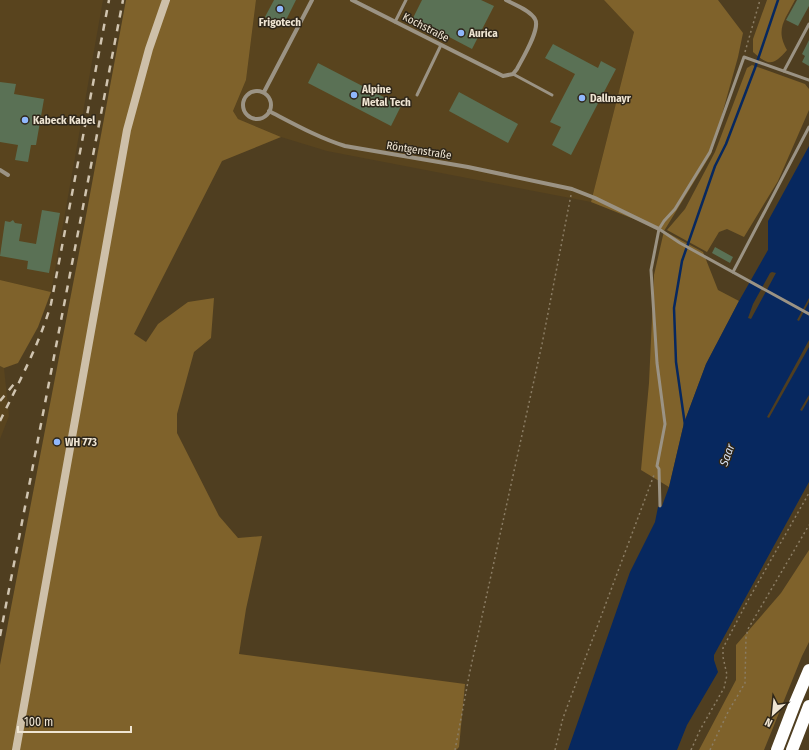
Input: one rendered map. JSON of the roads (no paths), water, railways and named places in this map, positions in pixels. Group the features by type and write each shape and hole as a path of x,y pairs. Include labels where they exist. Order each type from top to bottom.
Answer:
{"highway":[{"path":"777,750 794,703 809,670"},
{"path":"792,750 809,706"}],"main road":[{"path":"16,750 127,130 149,49 166,0"}],"street":[{"path":"264,92 312,0"},
{"name":"Kochstraße","path":"352,0 499,75 503,76 513,74"},
{"path":"506,0 530,13 536,20 535,32 513,74"},
{"path":"255,91 264,92 270,99 271,103 269,111 263,118 254,118 246,113 244,109 244,100 255,91"},
{"name":"Röntgenstraße","path":"269,111 334,143 345,146 468,167 572,189 595,198 659,229"},
{"path":"0,170 8,175"}],"lane":[{"path":"395,22 406,0"},
{"path":"784,71 809,24"},
{"path":"417,95 441,45"},
{"path":"660,506 659,469 657,466 665,424 657,363 651,270 659,229 675,209 710,152 744,57 809,80"},
{"path":"513,74 552,95"},
{"path":"733,272 809,127"},
{"path":"659,229 680,243 809,314"}],"water":[{"name":"Saar","path":"809,146 809,298 797,320 799,321 809,302 809,340 767,417 769,418 809,347 809,395 800,410 802,411 809,399 809,482 714,655 718,672 687,725 677,750 568,750 630,572 655,522 658,507 662,506 669,487 684,423 706,364 768,250 768,221","holes":["770,273 776,273 751,319 748,318 753,304"]}],"waterway":[{"path":"685,425 676,362 674,308 682,261 715,166 726,144 755,68 778,0"}],"railway":[{"path":"0,421 35,349 51,304 109,0"},
{"path":"0,636 123,0"},
{"path":"0,401 14,384"}],"place":[{"name":"Frigotech","path":"280,9"},
{"name":"Aurica","path":"461,33"},
{"name":"Alpine Metal Tech","path":"354,95"},
{"name":"Dallmayr","path":"582,98"},
{"name":"Kabeck Kabel","path":"25,120"},
{"name":"WH 773","path":"57,442"}]}
